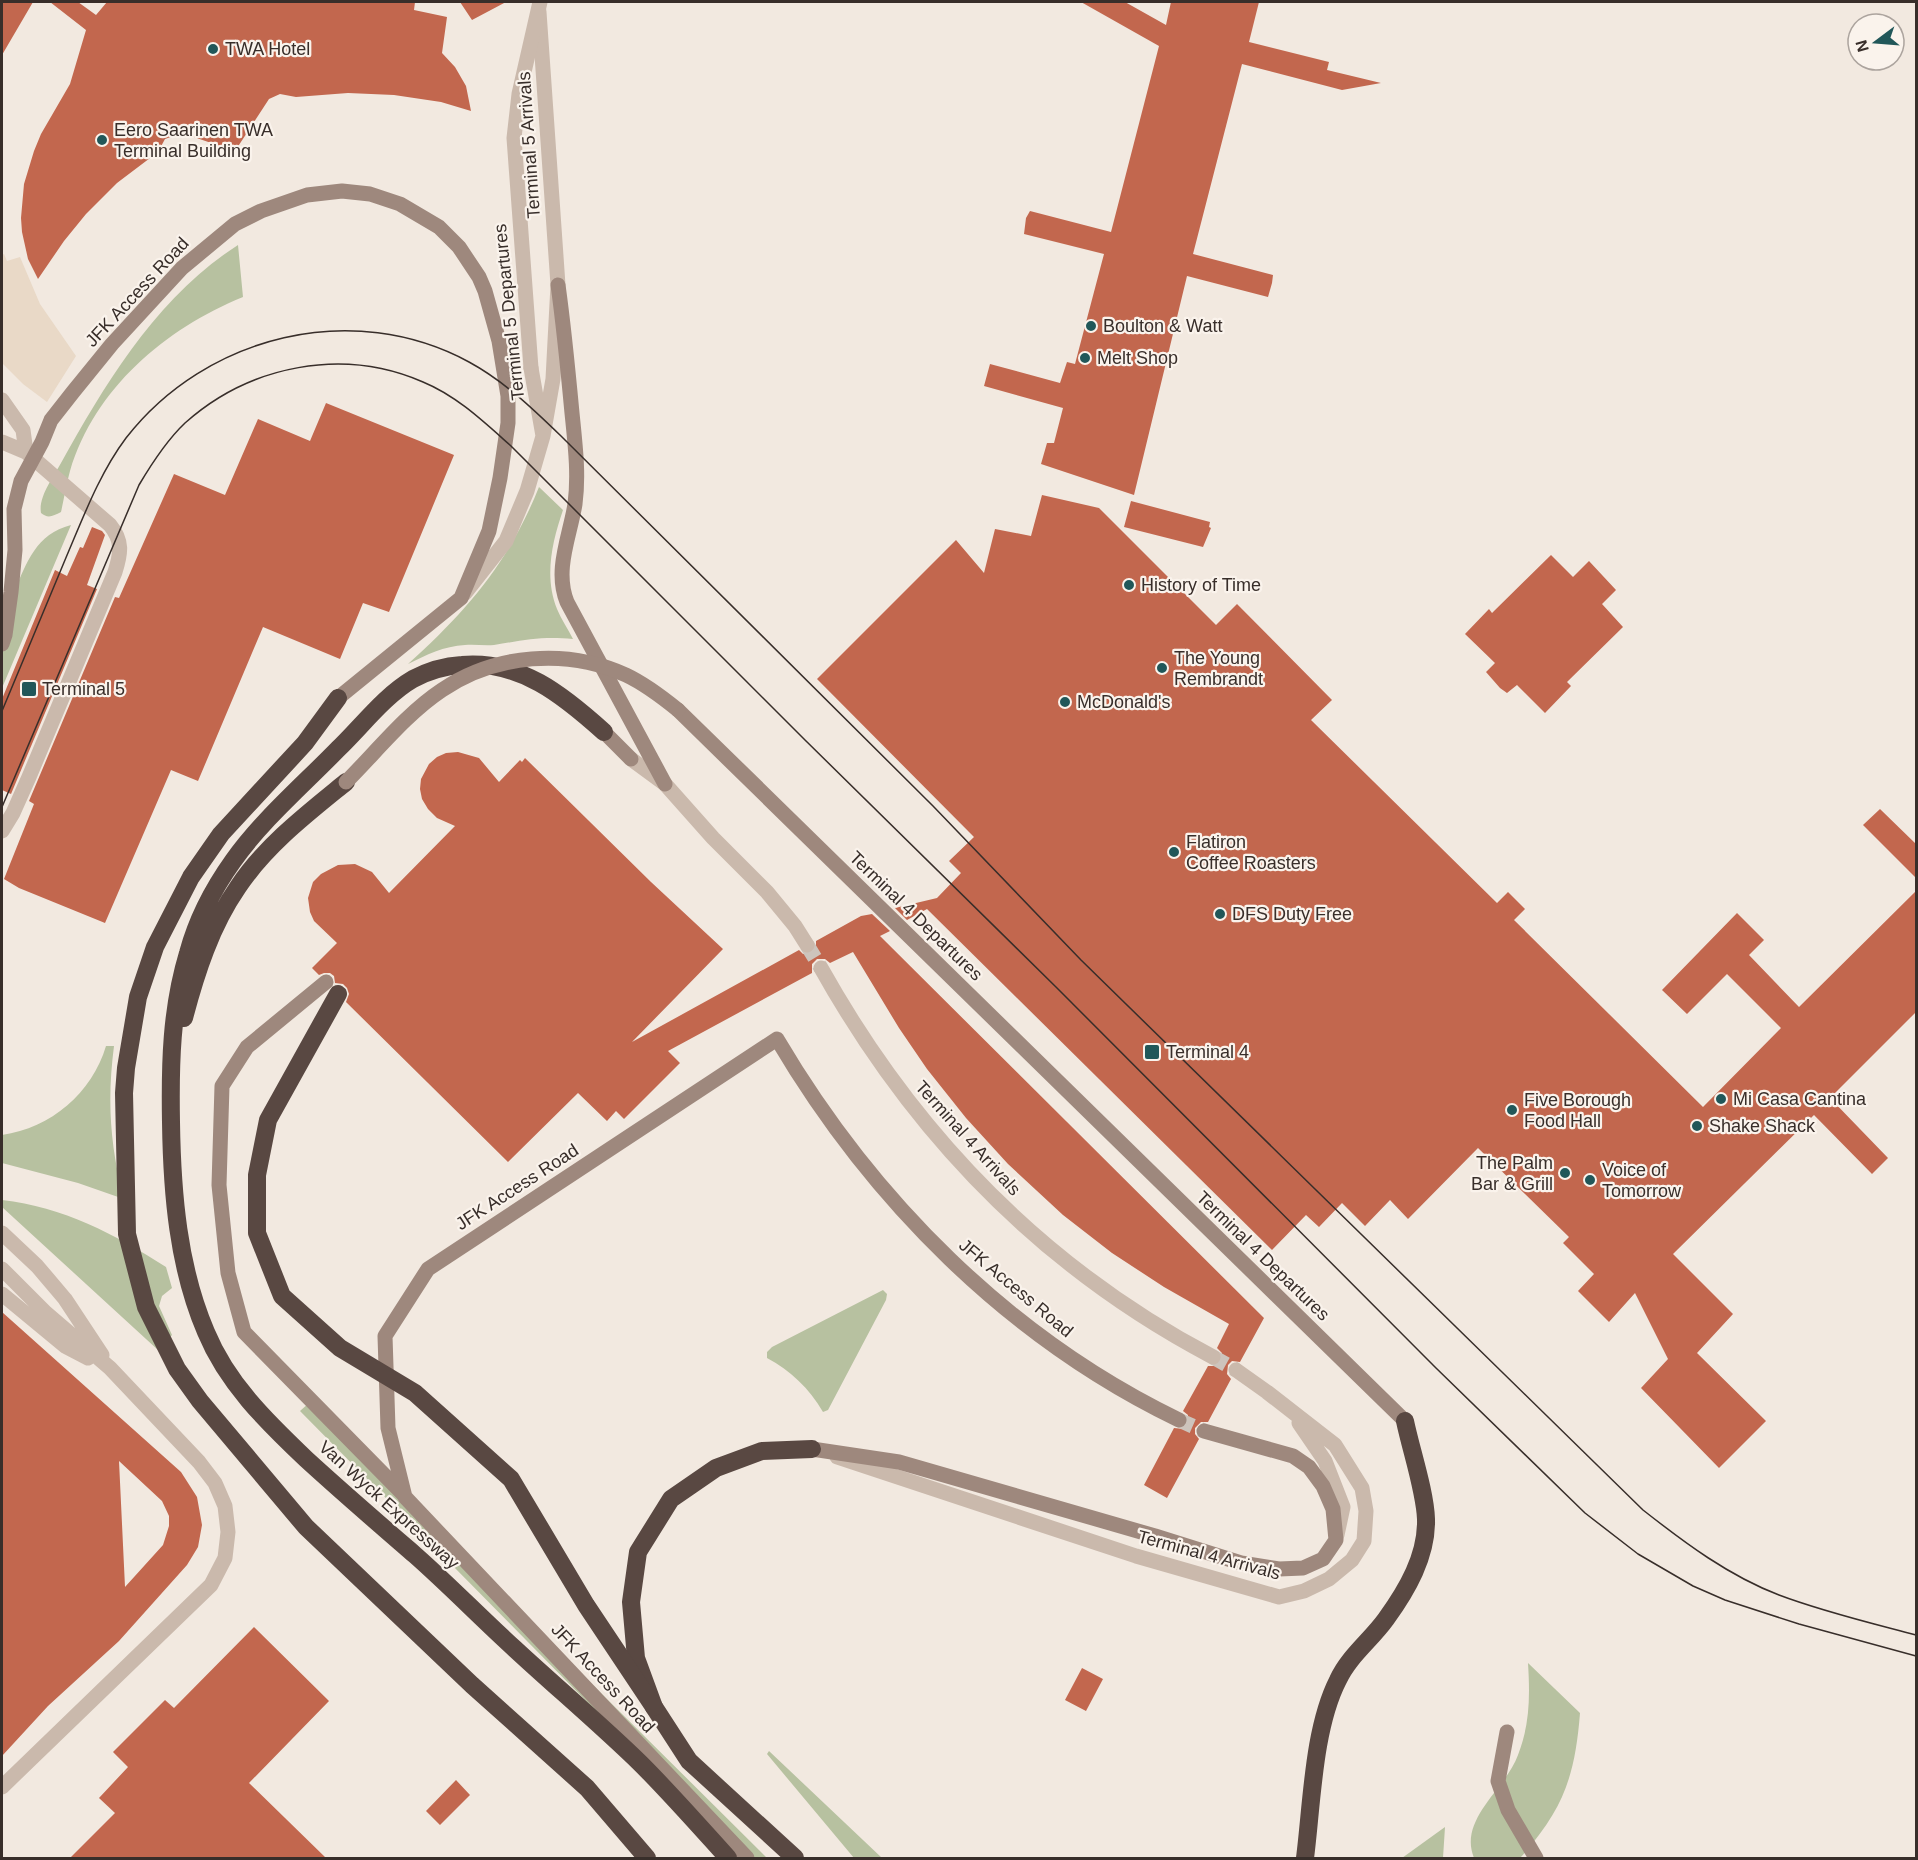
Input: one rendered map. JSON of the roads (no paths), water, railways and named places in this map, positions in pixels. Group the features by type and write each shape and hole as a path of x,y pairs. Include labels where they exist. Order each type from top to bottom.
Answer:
{"highway":[{"path":"170,1102 172,1037 179,987 196,927 222,877 245,844 385,701 427,672 458,665 492,665 525,675 556,691 604,732"},
{"path":"338,698 305,743 222,834 191,876 155,947 138,997 124,1093 127,1234 146,1307 177,1369 200,1401 306,1527 472,1685 586,1788 647,1858"},
{"path":"170,1102 178,1045 187,1005 204,954 220,917 239,885 267,852 299,820 346,782"},
{"path":"332,988 268,1120 257,1175 257,1233 282,1296 340,1348 415,1393 511,1479 586,1605 689,1761 795,1858"},
{"name":"Van Wyck Expressway","path":"170,1102 176,1214 189,1283 208,1338 231,1379 277,1432 359,1508 416,1556 642,1765 728,1858"},
{"path":"1305,1858 1326,1708 1338,1678 1353,1656 1386,1620 1400,1598 1413,1576 1422,1550 1426,1520 1405,1421"},
{"path":"654,1707 636,1658 631,1602 638,1551 641,1545 671,1498 716,1468 762,1451 812,1449"}],"street":[{"name":"Terminal 5 Arrivals","path":"538,2 558,285 553,379 543,436"},
{"name":"Terminal 5 Departures","path":"461,598 506,541 527,491 543,436 531,368 514,138 519,94 538,2"},
{"name":"JFK Access Road","path":"2,644 15,550 14,509 30,456 51,420 112,345 182,268 224,232 254,214 307,195 342,191 382,197 400,204 439,227 459,247 479,277 499,341 508,396 508,423 489,531 461,598 338,698"},
{"path":"558,285 566,336 576,461 576,495 562,566 562,586 567,602 665,784"},
{"path":"2,400 23,429 30,456"},
{"path":"2,442 30,456 110,525 120,539 121,554 116,572 29,777 2,831"},
{"name":"Terminal 4 Departures","path":"346,782 413,714 440,691 456,681 488,668 522,659 557,658 609,668 642,683 660,695 697,727 1405,1421"},
{"path":"604,732 631,759 665,784 700,824 774,900 807,945"},
{"name":"Terminal 4 Arrivals","path":"821,968 861,1036 898,1089 936,1136 989,1193 1040,1240 1094,1283 1148,1320 1213,1357"},
{"path":"332,988 247,1047 222,1086 219,1185 228,1273 244,1332 405,1497"},
{"name":"JFK Access Road","path":"747,1858 405,1497 388,1428 385,1336 428,1269 777,1039 817,1102 857,1158 905,1214 954,1264 1016,1317 1094,1374 1130,1396 1179,1420"},
{"path":"2,1233 37,1266 65,1299 110,1368"},
{"path":"2,1269 46,1313 110,1368 199,1462 215,1483 225,1506 228,1532 225,1558 211,1585 2,1787"},
{"path":"2,1294 65,1346 110,1368"},
{"name":"Terminal 4 Arrivals","path":"812,1449 1136,1556 1279,1597 1304,1591 1329,1579 1352,1560 1364,1540 1366,1510 1362,1488 1335,1445 1236,1370"},
{"path":"812,1449 899,1462 1241,1563 1279,1569 1303,1568 1323,1558 1336,1540 1342,1507 1325,1461 1291,1411"},
{"path":"1204,1431 1293,1456 1309,1467 1323,1486 1333,1509 1336,1540"},
{"path":"1507,1732 1498,1781 1508,1810 1536,1858"}],"tunnel":[{"path":"807,945 821,968"},
{"path":"1213,1357 1236,1370"},
{"path":"1179,1420 1204,1431"}],"tram line":[{"path":"2,711 85,512 116,452 159,403 197,374 239,352 284,338 331,331 378,333 424,343 469,362 506,386 561,436 933,806 1081,960 1643,1510 1708,1558 1761,1587 1813,1607 1916,1635"},
{"path":"2,807 139,485 160,452 178,430 211,403 238,387 268,375 298,368 330,364 361,365 392,371 423,382 459,402 511,446 1436,1368 1585,1513 1638,1554 1693,1586 1725,1600 1799,1624 1916,1656"}],"place":[{"name":"TWA Hotel","path":"213,49"},
{"name":"Eero Saarinen TWA Terminal Building","path":"102,140"},
{"name":"Boulton & Watt","path":"1091,326"},
{"name":"Melt Shop","path":"1085,358"},
{"name":"History of Time","path":"1129,585"},
{"name":"The Young Rembrandt","path":"1162,668"},
{"name":"Terminal 5","path":"29,689"},
{"name":"McDonald's","path":"1065,702"},
{"name":"Flatiron Coffee Roasters","path":"1174,852"},
{"name":"DFS Duty Free","path":"1220,914"},
{"name":"Terminal 4","path":"1152,1052"},
{"name":"Mi Casa Cantina","path":"1721,1099"},
{"name":"Five Borough Food Hall","path":"1512,1110"},
{"name":"Shake Shack","path":"1697,1126"},
{"name":"The Palm Bar & Grill","path":"1565,1173"},
{"name":"Voice of Tomorrow","path":"1590,1180"}]}
